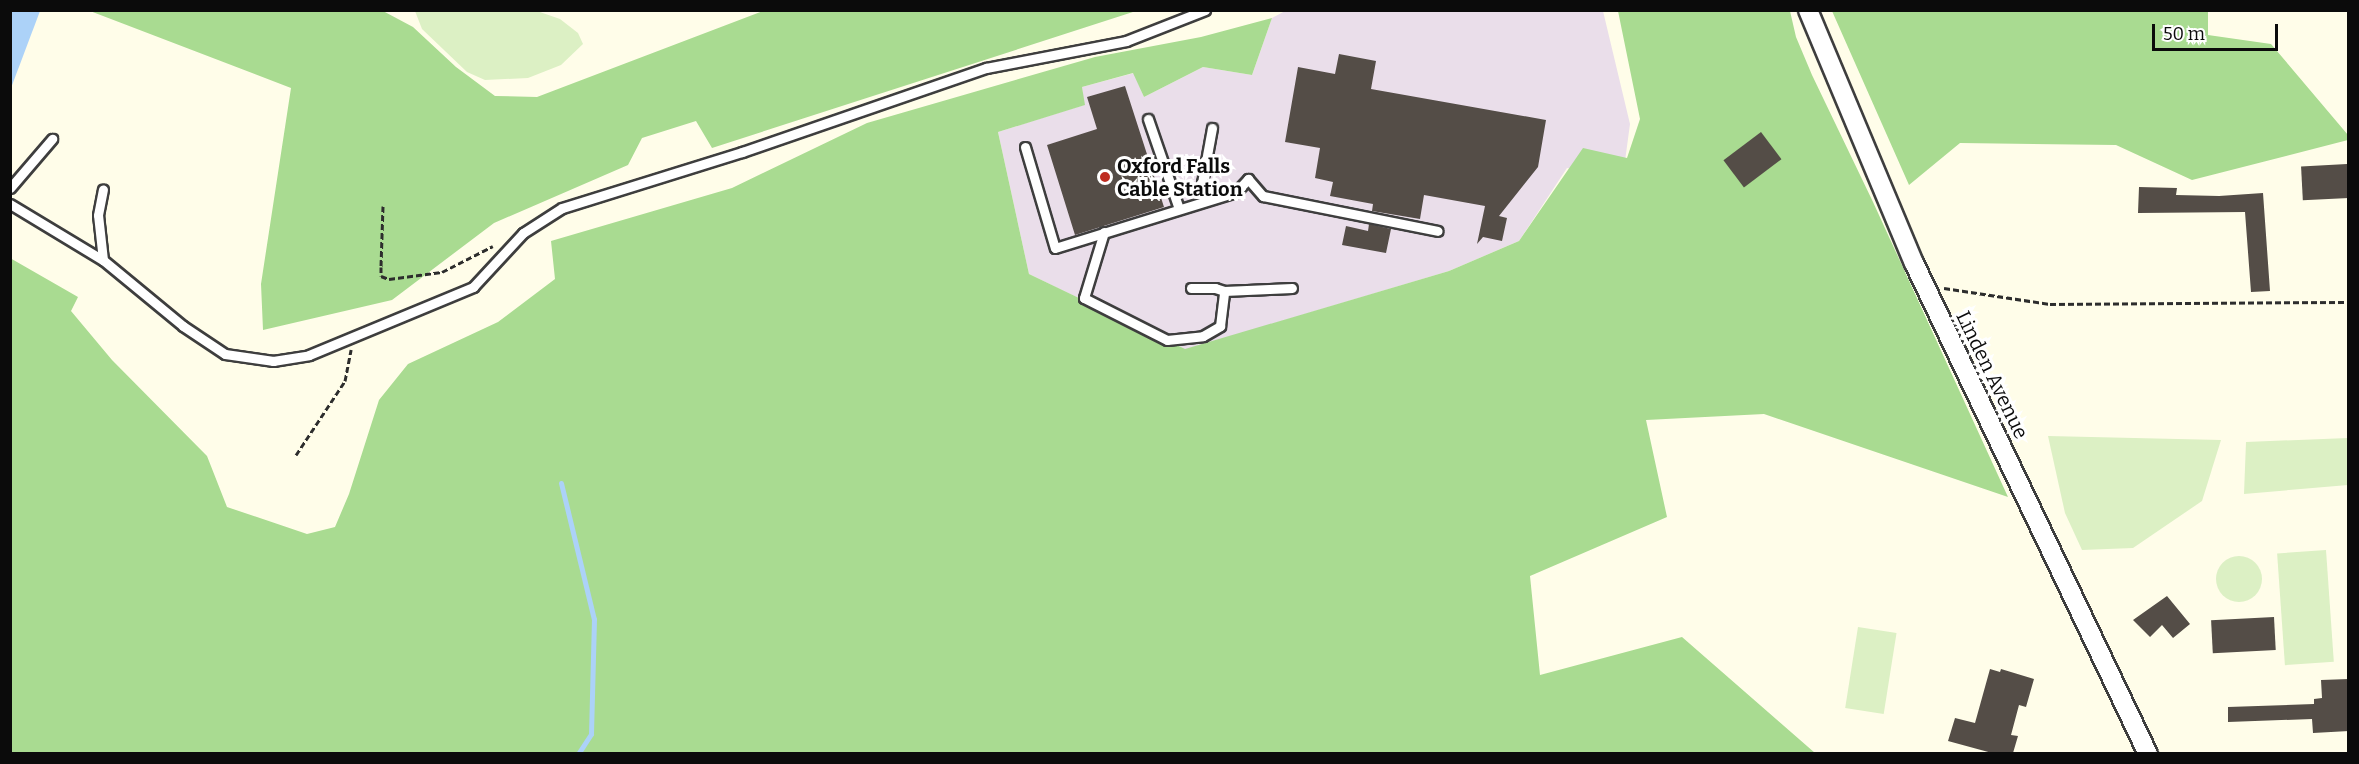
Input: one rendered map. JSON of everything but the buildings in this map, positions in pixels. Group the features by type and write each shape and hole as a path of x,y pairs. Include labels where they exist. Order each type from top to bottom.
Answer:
{"street":[{"name":"Linden Avenue","path":"1808,10 1924,285 2148,753"}],"lane":[{"path":"10,204 103,260 183,326 225,354 273,361 309,355 473,287 523,233 562,208 742,152 986,68 1126,40 1205,10"},
{"path":"1148,119 1179,209"},
{"path":"1207,200 1202,183 1212,128"},
{"path":"10,188 52,139"},
{"path":"1025,147 1055,248 1236,192 1248,179 1263,196 1438,231"},
{"path":"103,189 98,215 103,260"},
{"path":"1104,232 1084,298 1167,340 1203,336 1220,326 1224,291"},
{"path":"1191,288 1215,288 1224,291 1292,288"}],"path":[{"path":"383,206 381,276 389,279 442,272 494,245"},
{"path":"1924,285 2050,304 2349,302"},
{"path":"296,455 345,381 351,361 351,337"}],"shaded area":[{"path":"1287,10 1603,11 1630,124 1623,176 1567,168 1519,241 1449,271 1185,350 1029,274 998,132 1084,105 1082,87 1134,73 1144,97 1203,67 1252,75 1272,18"}],"green space":[{"path":"90,11 383,11 413,27 456,67 495,96 537,97 763,11 1136,11 712,148 696,121 642,138 628,165 494,223 392,300 263,330 261,284 291,88"},
{"path":"415,11 537,11 560,19 578,33 583,44 561,65 528,78 485,80 467,72 422,29"},
{"path":"1618,11 1790,11 1796,37 1812,75 1873,202 2008,497 1764,414 1646,420 1667,517 1530,576 1540,675 1682,637 1815,753 11,753 10,258 78,297 71,311 112,360 207,456 227,507 307,534 335,527 349,494 379,400 408,364 498,322 555,279 551,241 732,188 867,123 1095,57 1201,37 1272,18 1252,75 1203,67 1144,97 1133,73 1082,87 1085,105 998,132 1029,274 1185,349 1449,271 1519,241 1583,148 1627,158 1640,119"},
{"path":"1832,11 2208,11 2208,35 2271,44 2348,135 2348,140 2192,180 2116,145 1960,143 1909,185"},
{"path":"2048,436 2221,440 2202,501 2133,548 2082,550 2065,513"},
{"path":"2348,438 2348,485 2244,494 2246,442"},
{"path":"2326,550 2334,662 2285,665 2277,553"},
{"path":"2239,556 2248,557 2255,563 2261,570 2261,588 2255,595 2248,601 2239,602 2230,601 2223,595 2217,588 2216,579 2217,570 2223,563 2230,557"},
{"path":"1858,627 1897,633 1884,714 1845,708"}],"water":[{"path":"10,11 40,11 11,88"}],"waterway":[{"path":"561,483 594,619 591,734 578,754"}],"place":[{"name":"Oxford Falls Cable Station","path":"1105,177"}]}
